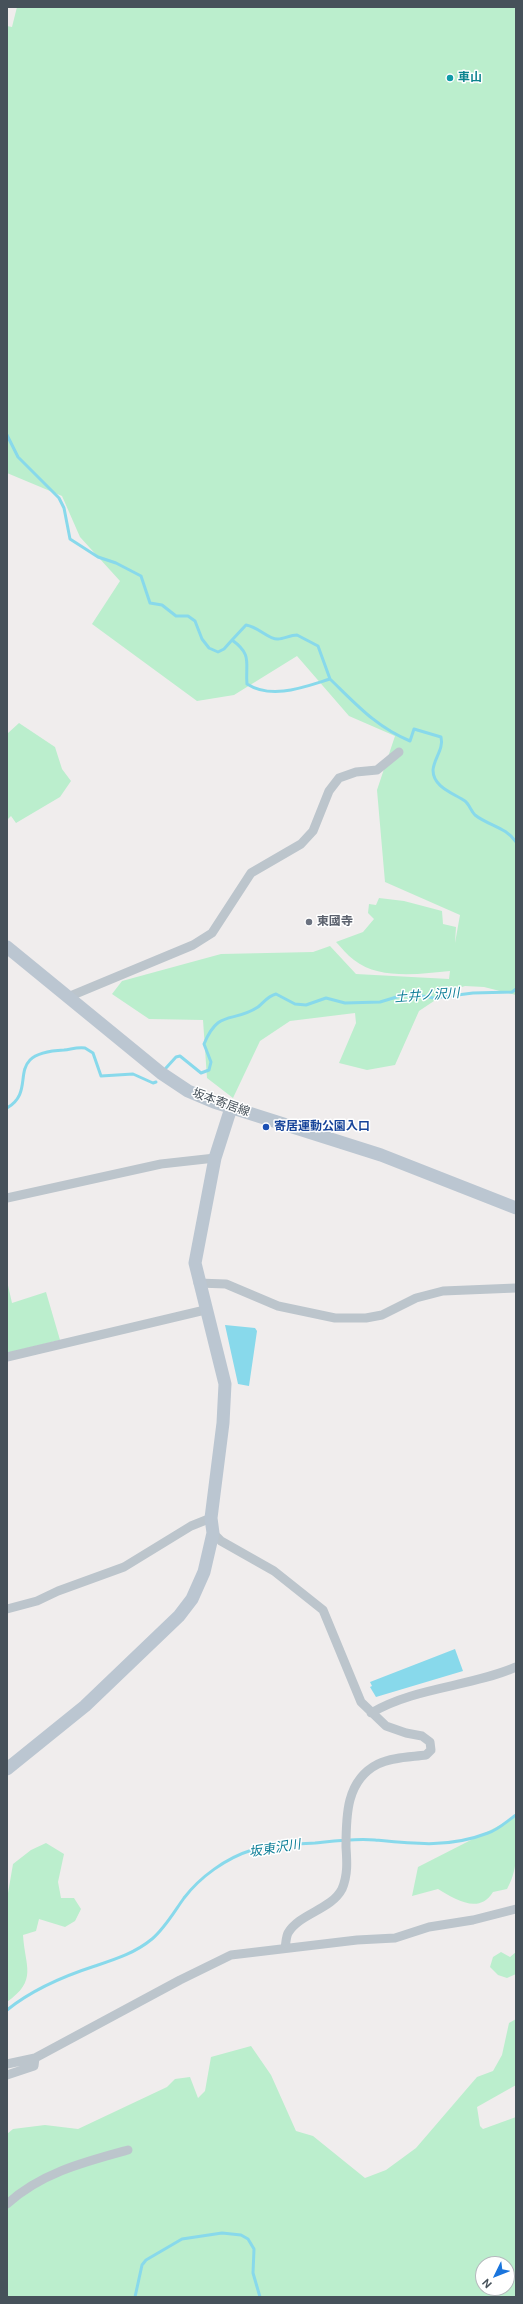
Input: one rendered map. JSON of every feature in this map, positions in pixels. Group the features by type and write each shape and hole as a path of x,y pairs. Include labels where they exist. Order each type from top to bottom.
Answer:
{"street":[{"path":"68,996 193,945 212,933 250,873 301,844 313,831 329,791 339,778 356,772 376,770 400,752"},
{"name":"坂本寄居線","path":"7,947 178,1085 200,1096 231,1108 381,1155 516,1208"},
{"path":"7,1769 85,1706 180,1616 192,1599 204,1572 213,1533 211,1518 223,1422 225,1384 198,1283 195,1263 215,1158 231,1108"},
{"path":"7,1198 162,1164 215,1158"},
{"path":"198,1283 226,1284 278,1306 335,1318 366,1318 382,1315 416,1298 443,1291 516,1288"},
{"path":"7,1357 205,1310"},
{"path":"7,1609 37,1601 58,1591 124,1567 191,1526 211,1518"},
{"path":"213,1533 221,1541 274,1571 323,1610 361,1702 371,1714 386,1726 422,1736 430,1742 431,1750 426,1755 394,1759 378,1763 366,1772 355,1785 346,1811 347,1877 341,1890 332,1901 294,1926 287,1934 286,1948"},
{"path":"371,1714 399,1700 500,1674 516,1667"},
{"path":"7,2064 35,2058 180,1980 231,1955 286,1948 395,1938 430,1928 473,1920 516,1909"},
{"path":"7,2075 34,2066 35,2058"},
{"path":"7,2204 22,2191 46,2177 86,2162 128,2150"}],"green space":[{"path":"17,7 516,7 516,995 484,987 465,986 449,991 419,1011 395,1065 367,1070 339,1063 356,1023 355,1013 290,1021 260,1041 233,1098 207,1078 203,1020 149,1019 112,994 122,981 221,954 313,952 330,946 356,974 449,979 450,971 400,974 375,971 354,960 336,942 363,932 374,919 368,913 369,904 376,905 379,898 404,901 442,911 443,924 456,927 455,943 460,915 385,882 377,790 395,736 349,716 297,656 234,695 197,701 92,624 120,581 80,537 62,496 7,473 7,26 12,27"},
{"path":"19,723 55,747 62,769 71,781 60,797 16,823 11,816 7,820 7,734"},
{"path":"7,1281 12,1303 46,1292 60,1340 7,1353"},
{"path":"516,1817 516,1863 507,1889 493,1892 481,1903 474,1904 459,1900 438,1889 412,1896 418,1867"},
{"path":"46,1843 64,1854 58,1882 61,1898 74,1898 81,1909 75,1921 65,1927 39,1919 36,1931 23,1935 27,1964 26,1980 23,1987 17,1994 7,2002 7,1899 13,1864 31,1850"},
{"path":"501,1952 510,1957 516,1952 516,1974 507,1978 498,1975 490,1967 493,1957"},
{"path":"516,2019 516,2085 477,2107 480,2126 483,2129 516,2117 516,2297 7,2297 7,2134 13,2129 45,2125 78,2129 167,2087 175,2079 190,2077 198,2098 205,2091 211,2057 251,2046 271,2075 296,2131 313,2136 365,2178 386,2170 416,2148 477,2077 493,2071 502,2055 509,2023"}],"water":[{"path":"225,1325 255,1328 257,1331 249,1386 238,1384"},
{"path":"455,1649 463,1671 376,1697 370,1687 372,1686 370,1682"}],"waterway":[{"path":"7,435 18,457 59,498 64,508 70,539 98,557 116,563 141,576 150,603 162,605 176,616 188,616 195,621 202,639 209,648 218,652 224,649 232,640 239,645 247,660 247,684 257,689 277,692 299,688 330,679 367,714 387,729 398,735 410,741 414,729 441,737 441,746 433,770 436,781 444,789 465,801 472,812 480,819 507,833 516,842"},
{"path":"232,640 246,625 251,626 275,639 297,635 318,646 330,679"},
{"name":"土井ノ沢川","path":"166,1068 176,1057 180,1056 201,1073 209,1070 211,1062 204,1044 215,1025 227,1018 249,1012 276,994 295,1004 306,1005 326,998 345,1003 380,1002 400,996 416,995 434,998 473,993 512,992 516,989"},
{"name":"土井ノ沢川","path":"7,1108 16,1100 21,1091 27,1065 33,1058 45,1053 85,1048 93,1053 101,1076 133,1074 153,1083 156,1082"},
{"name":"坂東沢川","path":"7,2010 38,1989 72,1974 125,1955 146,1944 161,1930 190,1890 214,1869 242,1853 275,1845 368,1839 404,1843 446,1843 474,1838 492,1832 516,1815"},
{"path":"135,2297 142,2265 146,2260 182,2239 222,2233 241,2235 248,2239 254,2249 253,2273 260,2297"}],"place":[{"name":"車山","path":"450,78"},
{"name":"東國寺","path":"309,922"},
{"name":"寄居運動公園入口","path":"266,1127"}]}
